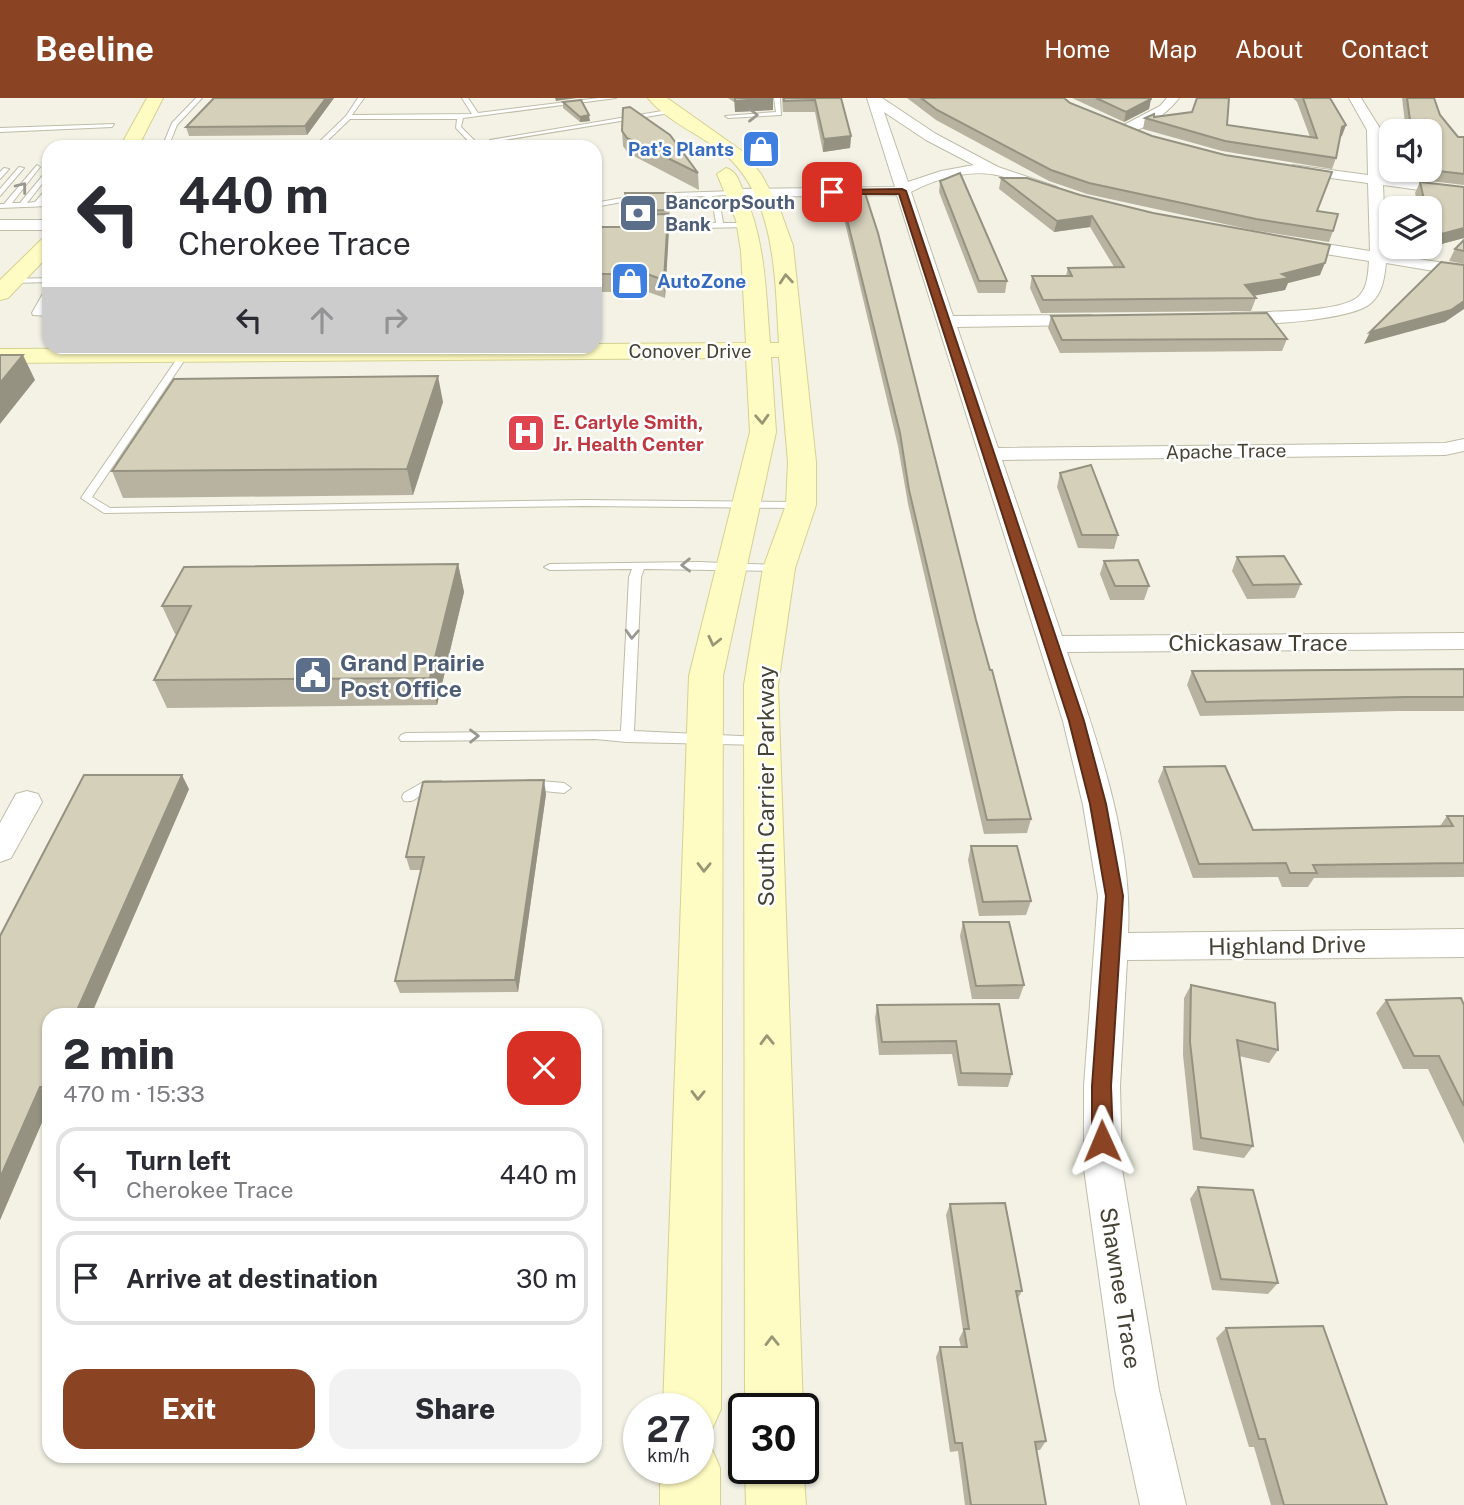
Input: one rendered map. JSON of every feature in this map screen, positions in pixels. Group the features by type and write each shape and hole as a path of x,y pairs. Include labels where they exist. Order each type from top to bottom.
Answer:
{"main road":[{"path":"133,140 155,98"},
{"name":"South Carrier Parkway","path":"633,98 662,108 736,155 752,174 762,193 783,246 775,342 763,432 734,567 706,676 707,741 692,1393"},
{"name":"South Carrier Parkway","path":"662,108 729,177 736,193 747,225 775,342 794,401 802,461 801,506 779,568 761,685 774,1393"},
{"path":"6,287 42,250"},
{"name":"Conover Drive","path":"602,336 775,342"},
{"path":"0,340 42,340"},
{"name":"Conover Drive","path":"602,345 775,342"},
{"name":"Conover Drive","path":"0,356 90,354"},
{"path":"690,1484 690,1505"},
{"path":"775,1484 776,1505"}],"street":[{"path":"873,98 937,143 993,169 1070,196"},
{"name":"Shawnee Trace","path":"873,98 1077,721 1098,804 1114,896 1102,1086 1103,1169 1137,1390 1163,1505"},
{"path":"1150,137 1119,127 1165,109 1173,98"},
{"path":"1213,319 1324,314 1363,302 1374,288 1378,258 1374,130 1355,98"},
{"path":"1273,166 1464,192"},
{"path":"736,193 902,191 917,181 935,176 993,169"},
{"path":"0,225 42,225"},
{"path":"1277,242 1464,271"},
{"path":"945,322 1106,320"},
{"name":"Apache Trace","path":"989,454 1445,449 1464,445"},
{"name":"Chickasaw Trace","path":"1051,644 1464,641"},
{"path":"0,850 14,802"},
{"name":"Highland Drive","path":"1111,947 1464,943"}],"lane":[{"path":"168,140 174,124 199,98"},
{"path":"324,140 348,117 361,98"},
{"path":"465,98 476,115"},
{"path":"348,117 460,117 498,109 613,98"},
{"path":"728,116 779,114 776,98"},
{"path":"493,140 662,108"},
{"path":"460,117 458,127 471,140"},
{"path":"0,130 112,125"},
{"path":"3,206 37,167"},
{"path":"0,194 21,168"},
{"path":"0,177 6,169"},
{"path":"22,205 42,179"},
{"path":"602,204 643,196 736,193"},
{"path":"707,195 716,205 720,226"},
{"path":"37,204 42,197"},
{"path":"3,206 42,204"},
{"path":"637,227 747,225"},
{"path":"6,287 42,281"},
{"path":"42,302 36,313 42,313"},
{"path":"178,354 86,498 108,511 585,503 801,506"},
{"path":"627,737 635,577 639,566"},
{"path":"550,567 779,568"},
{"path":"406,738 595,734 761,742"},
{"path":"520,785 547,784 564,788"},
{"path":"409,797 425,786 452,786"}],"building":[{"path":"214,98 326,98 305,126 186,127"},
{"path":"735,98 773,98 735,101"},
{"path":"784,98 841,98 851,136 824,139 815,100 784,101"},
{"path":"921,98 1064,98 1070,103 1152,136 1225,155 1332,172 1317,211 1338,214 1333,231 1256,219 1089,183 1051,170 937,110"},
{"path":"1096,98 1151,98 1151,99 1126,112"},
{"path":"1197,98 1229,98 1227,125 1317,138 1303,98 1330,98 1346,125 1342,127 1336,158 1225,141 1145,118 1154,114 1154,117 1192,112"},
{"path":"1407,98 1434,98 1440,115 1458,137 1464,137 1464,174 1442,171 1442,119 1410,119"},
{"path":"581,100 589,115 580,117 563,102"},
{"path":"630,107 670,135 698,173 627,138 622,131 623,108"},
{"path":"960,173 1007,281 979,281 940,181"},
{"path":"1001,178 1027,178 1080,195 1153,213 1330,245 1325,263 1282,274 1290,278 1245,285 1256,298 1043,300 1032,276 1072,276 1068,268 1124,267 1092,216 1057,221"},
{"path":"1420,182 1464,187 1464,228 1442,234 1442,196 1423,196"},
{"path":"864,190 878,233 976,620 992,670 1031,819 987,820 909,490 900,433 840,191"},
{"path":"625,193 669,193 669,210 629,211"},
{"path":"668,214 664,280 647,274 602,274 602,227 635,227 632,215"},
{"path":"1464,240 1464,251 1455,249"},
{"path":"1441,262 1464,265 1464,301 1451,310 1370,332"},
{"path":"1267,313 1287,339 1062,340 1051,316"},
{"path":"0,355 23,355 0,383"},
{"path":"438,376 407,469 112,471 174,379"},
{"path":"1091,465 1118,535 1082,535 1060,473"},
{"path":"1284,556 1301,584 1253,585 1237,557"},
{"path":"1138,560 1149,586 1115,586 1104,561"},
{"name":"Grand Prairie Post Office","path":"458,564 430,678 154,680 191,606 162,606 184,567"},
{"path":"1464,669 1464,697 1206,702 1192,671"},
{"path":"1225,766 1253,830 1453,826 1447,816 1464,816 1464,863 1313,865 1317,873 1290,873 1286,863 1199,864 1164,767"},
{"path":"84,775 182,775 78,1008 42,1008 42,1087 0,1178 0,936"},
{"path":"544,780 515,980 395,981 424,857 406,857 423,782"},
{"path":"971,846 1017,846 1031,901 983,902"},
{"path":"963,922 1009,922 1024,985 976,986"},
{"path":"1191,985 1275,1003 1278,1050 1237,1040 1253,1146 1201,1138 1190,1042"},
{"path":"1461,998 1464,1005 1464,1106 1439,1056 1414,1056 1386,1000"},
{"path":"999,1004 1012,1074 961,1073 956,1041 882,1042 877,1005"},
{"path":"1198,1187 1253,1190 1278,1283 1221,1279"},
{"path":"1005,1203 1022,1291 1016,1291 1046,1441 1035,1442 1046,1505 971,1505 962,1443 955,1443 940,1347 967,1347 964,1329 969,1329 950,1204"},
{"path":"1323,1326 1387,1505 1284,1505 1265,1439 1259,1439 1226,1328"}],"place":[{"name":"Pat's Plants","path":"761,149"},
{"name":"BancorpSouth Bank","path":"638,213"},
{"name":"AutoZone","path":"630,281"},
{"name":"E. Carlyle Smith, Jr. Health Center","path":"526,433"},
{"name":"Grand Prairie Post Office","path":"313,675"}],"route":[{"path":"832,192 902,191 1077,721 1098,804 1114,896 1102,1086 1102,1141"}]}
